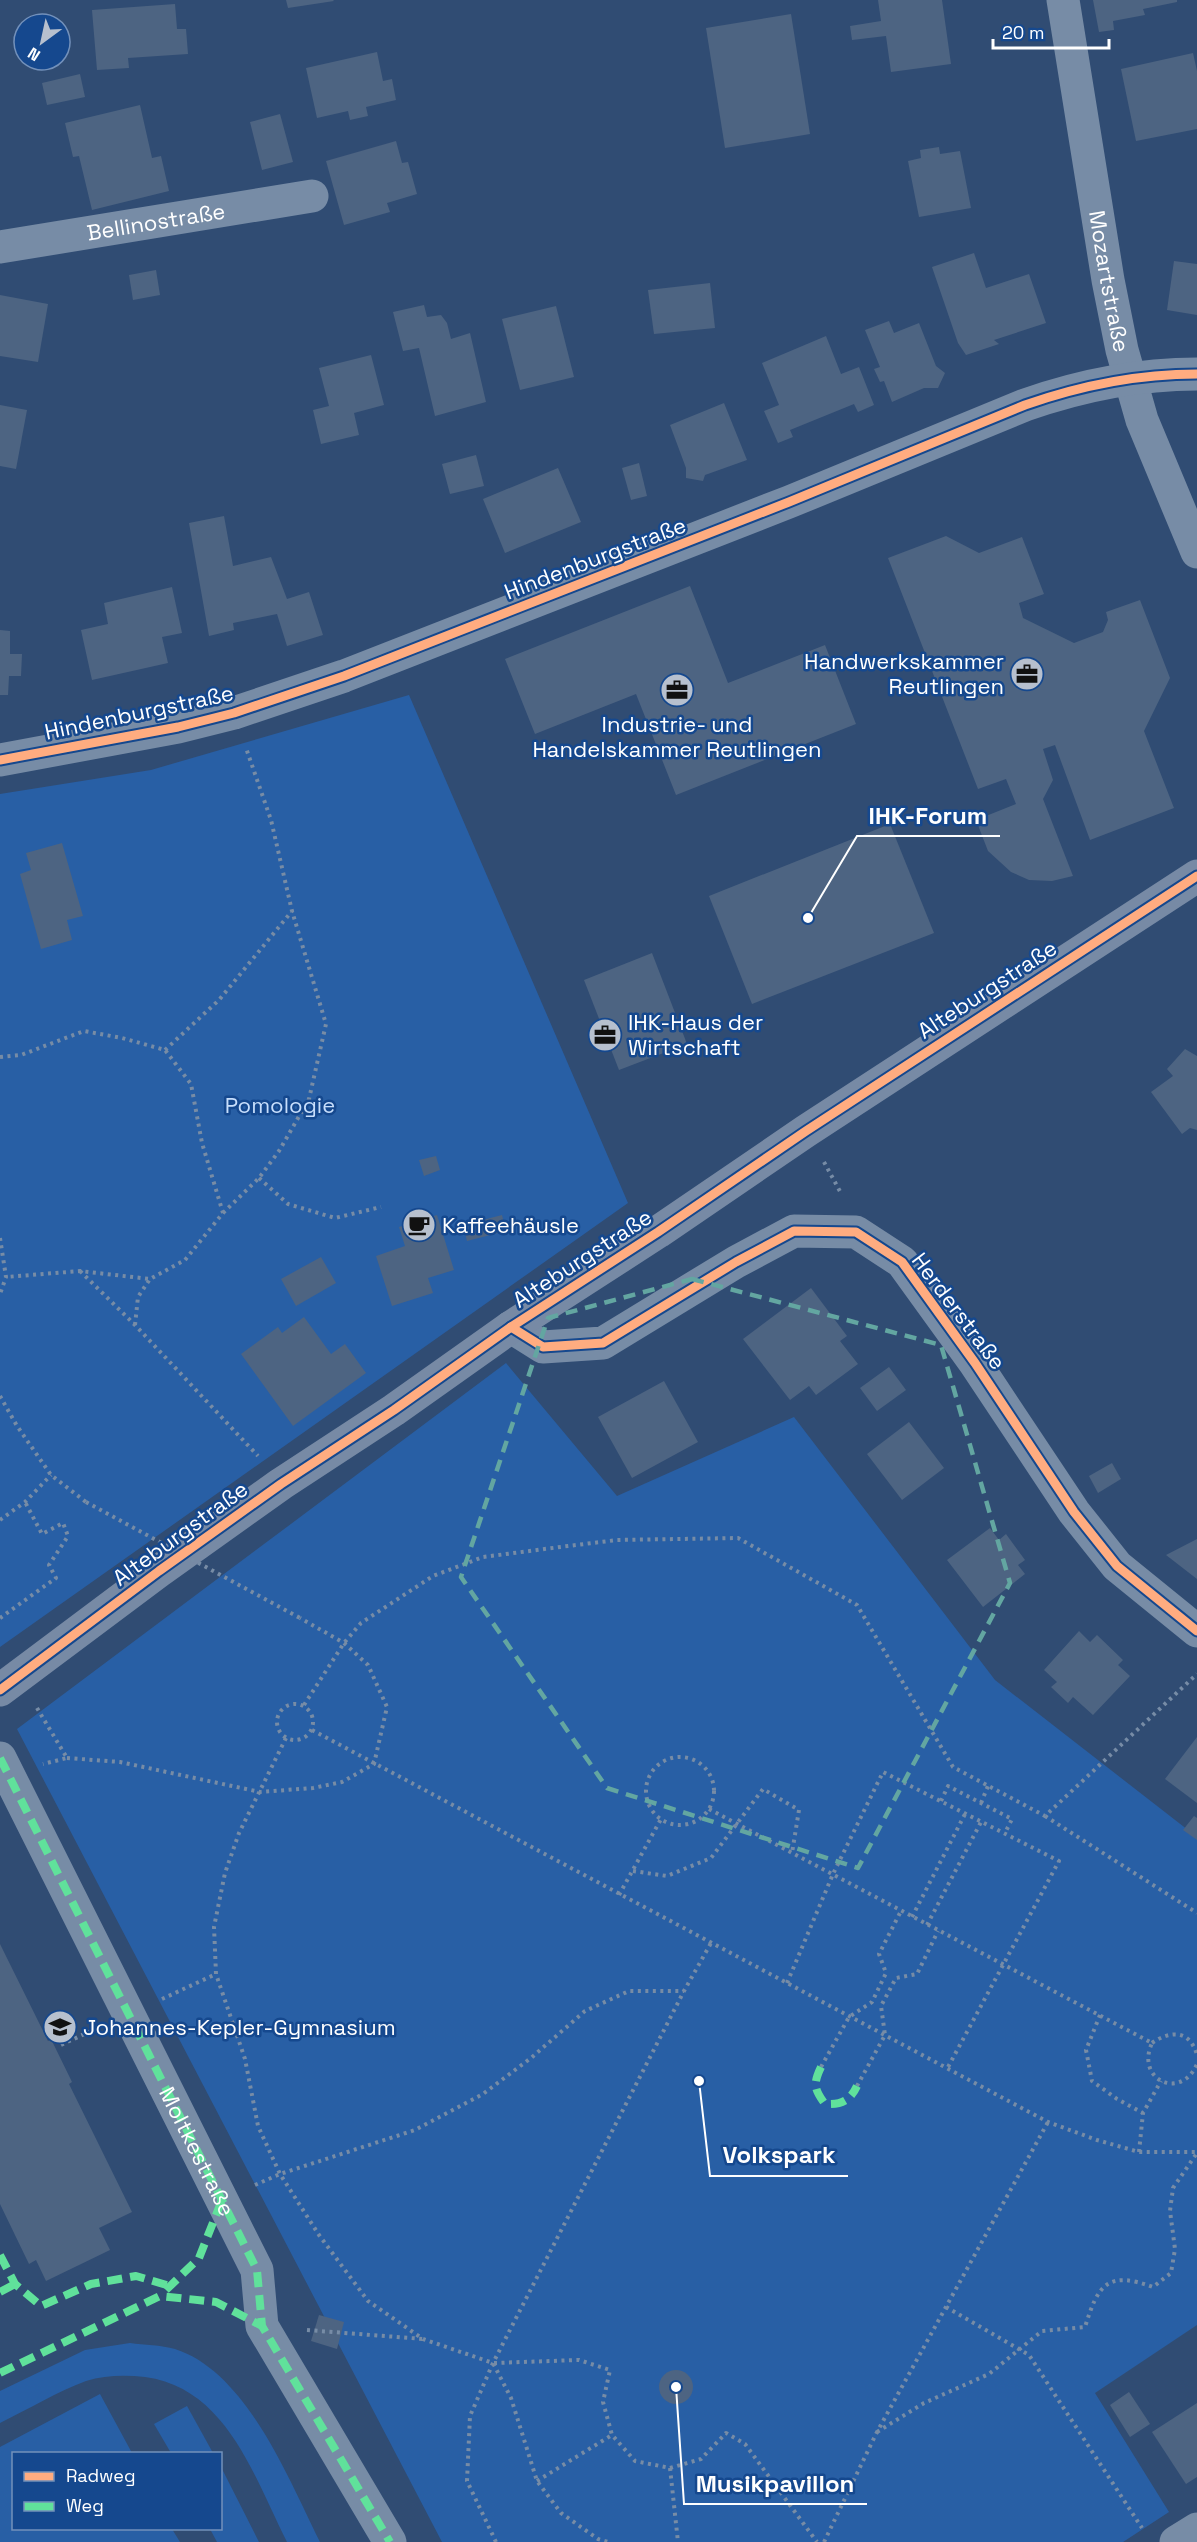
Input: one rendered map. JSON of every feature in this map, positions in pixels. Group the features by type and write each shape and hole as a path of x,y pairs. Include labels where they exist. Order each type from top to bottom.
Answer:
{"main road":[{"name":"Alteburgstraße","path":"9,1682 281,1484 394,1410 511,1327 1197,876"}],"street":[{"name":"Mozartstraße","path":"1063,0 1108,280 1129,377 1142,420 1197,552"},
{"name":"Bellinostraße","path":"0,247 312,196"},
{"name":"Hindenburgstraße","path":"0,760 178,727 234,713 344,676 587,582 1025,405 1086,386 1129,377 1197,374"},
{"name":"Herderstraße","path":"511,1327 543,1347 603,1344 736,1262 794,1231 856,1232 902,1262 975,1363 1074,1512 1117,1566 1197,1631"},
{"name":"Moltkestraße","path":"4,1766 257,2270 262,2326 390,2542"},
{"path":"1161,2539 1197,2529"}],"path":[{"path":"135,1325 138,1297 150,1279 185,1260 223,1213 259,1178 279,1151 309,1099 326,1024 292,911 271,820 234,713"},
{"path":"165,1050 219,1000 292,911"},
{"path":"0,1057 21,1055 84,1031 122,1038 165,1050 191,1084 202,1143 223,1213"},
{"path":"824,1162 844,1197"},
{"path":"259,1178 288,1204 335,1218 381,1207"},
{"path":"0,1238 6,1278 0,1294"},
{"path":"6,1278 80,1271 150,1279"},
{"path":"80,1271 135,1325 247,1444 281,1484"},
{"path":"0,1396 16,1426 51,1475 86,1502 344,1643 368,1665 387,1707 374,1764 342,1782 312,1788 260,1792 120,1762 67,1758 4,1766"},
{"path":"0,1520 25,1502 51,1475"},
{"path":"0,1618 56,1578 49,1565 68,1536 63,1523 42,1534 25,1502"},
{"path":"304,1705 344,1643 362,1623 433,1576 483,1557 617,1540 738,1538 857,1605 953,1767 1045,1816 1197,1913"},
{"path":"1045,1816 1197,1674"},
{"path":"9,1682 67,1758"},
{"path":"286,1705 304,1705 312,1715 312,1730 301,1740 286,1738 277,1726 278,1715 286,1705"},
{"path":"312,1730 1048,2122 1139,2152 1197,2152"},
{"path":"286,1738 239,1833 225,1873 214,1927 216,1974 245,2059 258,2126 280,2174 319,2235 368,2301 423,2339"},
{"path":"682,1756 699,1762 710,1775 714,1792 709,1809 700,1819 687,1824 674,1824 661,1819 649,1806 646,1789 651,1772 664,1760 682,1756"},
{"path":"787,1984 833,1874 883,1772 1059,1861 947,2069"},
{"path":"941,1801 948,1786 981,1803 1012,1819 1005,1834"},
{"path":"981,1803 988,1786"},
{"path":"633,1871 667,1876 711,1858 763,1789 799,1810 792,1853"},
{"path":"709,1809 1152,2043"},
{"path":"912,1917 965,1814"},
{"path":"619,1895 661,1819"},
{"path":"927,1924 981,1822"},
{"path":"821,2067 849,2017 872,2002 886,1973 879,1954 901,1911"},
{"path":"857,2086 885,2036 882,2006 886,1997 896,1978 917,1974 938,1931"},
{"path":"496,2542 467,2481 470,2416 493,2363 684,1991 711,1943"},
{"path":"280,2174 415,2130 483,2094 531,2058 585,2012 628,1991 684,1991"},
{"path":"1100,2015 1086,2050 1092,2081 1117,2099 1143,2113"},
{"path":"1197,2055 1194,2045 1182,2035 1166,2034 1152,2043 1147,2054 1148,2066 1154,2076 1161,2081 1178,2084 1192,2076 1197,2064"},
{"path":"1139,2152 1143,2113 1161,2081"},
{"path":"824,2542 877,2432 1048,2122"},
{"path":"877,2432 924,2403 989,2374 1042,2331 1085,2327 1094,2297 1110,2282 1132,2279 1153,2287 1171,2273 1175,2249 1170,2211 1173,2188 1197,2152"},
{"path":"946,2307 1029,2355 1161,2539"},
{"path":"262,2326 423,2339 493,2363 579,2360 610,2370 603,2402 612,2435 635,2461 670,2468 701,2459 726,2433 745,2444 817,2542"},
{"path":"493,2363 512,2398 537,2481 561,2513 595,2537 608,2542"},
{"path":"537,2481 612,2435"},
{"path":"670,2468 678,2542"},
{"path":"592,2542 595,2537"}],"highlighted area":[{"path":"692,1279 941,1345 1010,1583 858,1868 607,1788 461,1577 548,1318"}],"green space":[{"name":"Pomologie","path":"409,695 628,1203 0,1647 0,794 151,770"},
{"path":"506,1363 617,1496 794,1417 995,1680 1197,1837 1197,2325 1095,2393 1169,2512 1123,2542 442,2542 17,1729"},
{"path":"130,2343 175,2349 201,2361 224,2380 263,2431 320,2542 287,2542 249,2464 234,2439 217,2417 197,2398 173,2385 138,2376 93,2379 65,2390 0,2423 0,2391 85,2350"},
{"path":"100,2394 131,2452 12,2452 12,2530 173,2530 180,2542 0,2542 0,2447"},
{"path":"187,2406 212,2452 170,2452 154,2424"},
{"path":"222,2469 259,2542 217,2542 211,2530 222,2530"}],"building":[{"path":"286,0 333,0 334,1 288,8"},
{"path":"878,0 942,0 951,64 891,72 886,36 852,40 850,26 881,21"},
{"path":"1093,0 1177,0 1177,2 1143,9 1145,15 1113,21 1114,30 1099,32"},
{"path":"175,4 177,29 186,29 188,54 128,58 129,68 97,70 92,10"},
{"path":"791,14 810,134 725,148 706,28"},
{"path":"377,52 383,81 392,79 396,100 366,107 368,116 350,120 348,111 317,118 306,68"},
{"path":"1193,53 1197,71 1197,129 1136,141 1121,69"},
{"path":"80,74 85,97 47,105 42,83"},
{"path":"140,105 152,158 161,156 169,191 92,210 79,156 73,157 65,123"},
{"path":"280,114 293,162 262,170 250,122"},
{"path":"396,141 402,163 408,162 417,194 387,203 390,212 344,225 326,161"},
{"path":"939,147 940,154 960,151 971,208 919,217 908,161 921,158 920,150"},
{"path":"974,253 986,288 1029,274 1046,323 994,340 999,344 966,355 958,343 932,267"},
{"path":"1174,261 1197,264 1197,315 1167,310"},
{"path":"156,270 160,295 133,300 129,275"},
{"path":"710,283 715,328 654,334 648,290"},
{"path":"0,295 48,304 38,362 0,356"},
{"path":"424,305 427,317 441,315 447,323 451,339 470,333 486,402 435,416 419,348 403,351 393,312"},
{"path":"556,306 574,377 520,390 502,319"},
{"path":"889,321 894,333 919,323 936,366 945,373 938,388 924,388 892,402 884,381 880,382 874,369 880,367 865,330"},
{"path":"826,336 841,374 859,367 874,405 858,412 854,404 790,430 793,437 778,443 764,411 779,405 762,363"},
{"path":"371,355 384,405 354,413 359,435 321,444 313,410 329,406 319,368"},
{"path":"724,403 747,460 705,475 703,481 686,478 686,468 670,425"},
{"path":"0,405 27,410 16,469 0,466"},
{"path":"476,455 484,486 450,494 442,464"},
{"path":"639,463 647,496 631,500 622,468"},
{"path":"558,468 581,522 505,553 483,499"},
{"path":"224,516 233,566 271,557 287,599 309,592 323,635 287,646 277,614 233,623 234,630 209,636 189,523"},
{"path":"946,536 979,553 1022,537 1044,594 1019,603 1023,618 1074,643 1103,632 1108,620 1106,612 1140,600 1170,678 1144,731 1174,808 1090,840 1055,745 1043,749 1053,780 1043,799 1073,876 1052,881 1029,880 1011,872 988,851 976,820 1016,804 1006,779 978,789 888,558"},
{"path":"690,586 728,683 825,645 856,724 676,795 636,694 535,734 505,659"},
{"path":"172,587 182,633 162,637 168,663 92,680 81,630 108,624 104,603"},
{"path":"0,630 10,631 10,654 22,654 21,676 9,676 8,695 0,695"},
{"path":"890,824 934,933 752,1004 709,896"},
{"path":"62,843 83,916 67,920 72,940 41,949 20,874 31,870 26,853"},
{"path":"652,953 687,1044 619,1070 584,980"},
{"path":"1185,1049 1197,1056 1197,1130 1190,1128 1182,1134 1151,1092 1173,1076 1167,1069"},
{"path":"436,1156 440,1170 424,1176 419,1160"},
{"path":"437,1215 454,1270 428,1278 433,1293 392,1306 376,1256 405,1246 399,1227"},
{"path":"502,1215 506,1231 467,1241 463,1225"},
{"path":"321,1257 336,1283 296,1306 281,1279"},
{"path":"811,1288 847,1336 840,1341 858,1364 816,1395 809,1386 790,1400 743,1339"},
{"path":"304,1317 331,1354 345,1344 366,1373 293,1426 241,1354 278,1327 282,1333"},
{"path":"889,1367 906,1390 877,1411 860,1388"},
{"path":"664,1381 698,1442 632,1478 598,1417"},
{"path":"909,1422 944,1468 902,1500 867,1454"},
{"path":"1112,1463 1121,1479 1098,1493 1089,1476"},
{"path":"990,1528 999,1540 1006,1534 1025,1560 1018,1565 1025,1574 983,1607 947,1560"},
{"path":"1197,1539 1197,1579 1166,1555"},
{"path":"1079,1631 1090,1642 1097,1635 1123,1660 1118,1665 1130,1676 1093,1715 1073,1697 1068,1703 1051,1687 1057,1682 1044,1670"},
{"path":"1197,1737 1197,1803 1165,1779"},
{"path":"1194,1816 1197,1818 1197,1840 1183,1830"},
{"path":"0,1944 48,2041 51,2039 72,2082 69,2084 132,2212 99,2228 110,2250 46,2281 36,2260 29,2264 0,2204"},
{"path":"319,2315 344,2322 337,2349 311,2341"},
{"path":"676,2370 688,2375 693,2387 688,2399 676,2404 664,2399 659,2387 664,2375"},
{"path":"1129,2392 1150,2424 1130,2437 1110,2405"},
{"path":"1197,2403 1197,2477 1186,2484 1152,2432"}],"marked path":[{"path":"0,1758 257,2270 262,2326 390,2542"},
{"path":"821,2067 816,2086 825,2104 844,2101 857,2086"},
{"path":"166,2290 199,2258 222,2200"},
{"path":"0,2255 15,2284 41,2306 91,2284 136,2276 170,2286"},
{"path":"0,2292 15,2284"},
{"path":"0,2373 160,2296 216,2302 262,2326"}],"cycle path":[{"path":"0,760 178,727 234,713 344,676 789,502 1025,405 1110,382 1153,376 1197,374"},
{"path":"0,1690 159,1571 281,1484 394,1410 511,1327 1197,876"},
{"path":"511,1327 543,1347 603,1343 736,1262 794,1231 856,1232 902,1262 975,1363 1074,1512 1117,1566 1197,1631"}],"place":[{"name":"Handwerkskammer Reutlingen","path":"1027,674"},
{"name":"Industrie- und Handelskammer Reutlingen","path":"677,690"},
{"name":"IHK-Forum","path":"808,918"},
{"name":"IHK-Haus der Wirtschaft","path":"605,1035"},
{"name":"Kaffeehäusle","path":"419,1225"},
{"name":"Johannes-Kepler-Gymnasium","path":"60,2027"},
{"name":"Volkspark","path":"699,2081"},
{"name":"Musikpavillon","path":"676,2387"}]}
